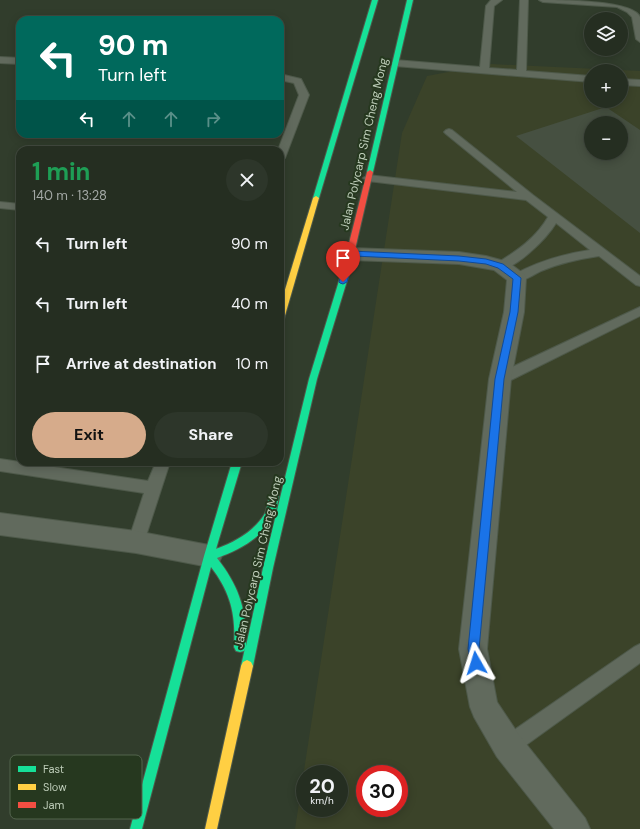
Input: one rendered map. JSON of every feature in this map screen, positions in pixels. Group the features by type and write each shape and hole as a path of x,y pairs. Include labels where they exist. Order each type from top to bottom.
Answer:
{"street":[{"name":"Jalan Polycarp Sim Cheng Mong","path":"284,306 375,0"},
{"name":"Jalan Polycarp Sim Cheng Mong","path":"211,829 268,568 313,379 351,254 410,0"},
{"path":"351,254 459,258 486,262 509,272 514,312 500,379 473,649 484,707 508,746 574,829"},
{"path":"284,460 301,391 313,379"},
{"path":"142,807 209,556 236,466"},
{"path":"0,524 136,542 209,556 234,547 252,535 269,516 283,466"},
{"path":"209,556 226,575 236,594 242,614 234,724"},
{"path":"136,829 139,819"}],"lane":[{"path":"484,69 490,6 493,2 498,0"},
{"path":"521,73 524,0"},
{"path":"542,0 618,5 628,8 636,15 640,39"},
{"path":"0,60 16,61"},
{"path":"395,63 484,69 584,78"},
{"path":"284,78 298,81 304,95 284,148"},
{"path":"628,82 640,82"},
{"path":"449,132 554,217 640,282"},
{"path":"368,178 529,197"},
{"path":"0,205 16,206"},
{"path":"509,272 521,254 537,241 549,228 554,217"},
{"path":"509,272 536,267 582,254 602,252"},
{"path":"500,379 640,311"},
{"path":"0,465 153,488"},
{"path":"136,542 161,466"},
{"path":"508,746 640,653"}],"green space":[{"path":"491,64 584,68 584,108 628,108 628,70 640,71 640,829 295,829 297,817 348,817 348,765 305,765 402,133 427,76"}],"building":[{"path":"603,108 607,108 619,116 584,116 584,160 628,160 628,122 640,130 640,233 516,136"}],"traffic: fast":[{"path":"316,198 375,0"},
{"path":"370,172 410,0"},
{"path":"247,666 268,568 313,379 346,271"},
{"path":"142,807 209,556 236,466"},
{"path":"209,556 234,547 252,535 269,516 274,497"},
{"path":"209,556 225,578 235,598 240,620 240,647"},
{"path":"136,829 139,819"}],"traffic: slow":[{"path":"284,306 316,198"},
{"path":"211,829 247,666"}],"traffic: jam":[{"path":"346,271 370,172"}],"route":[{"path":"343,282 351,254 459,258 501,266 517,278 514,312 500,379 473,649 476,663"}]}
